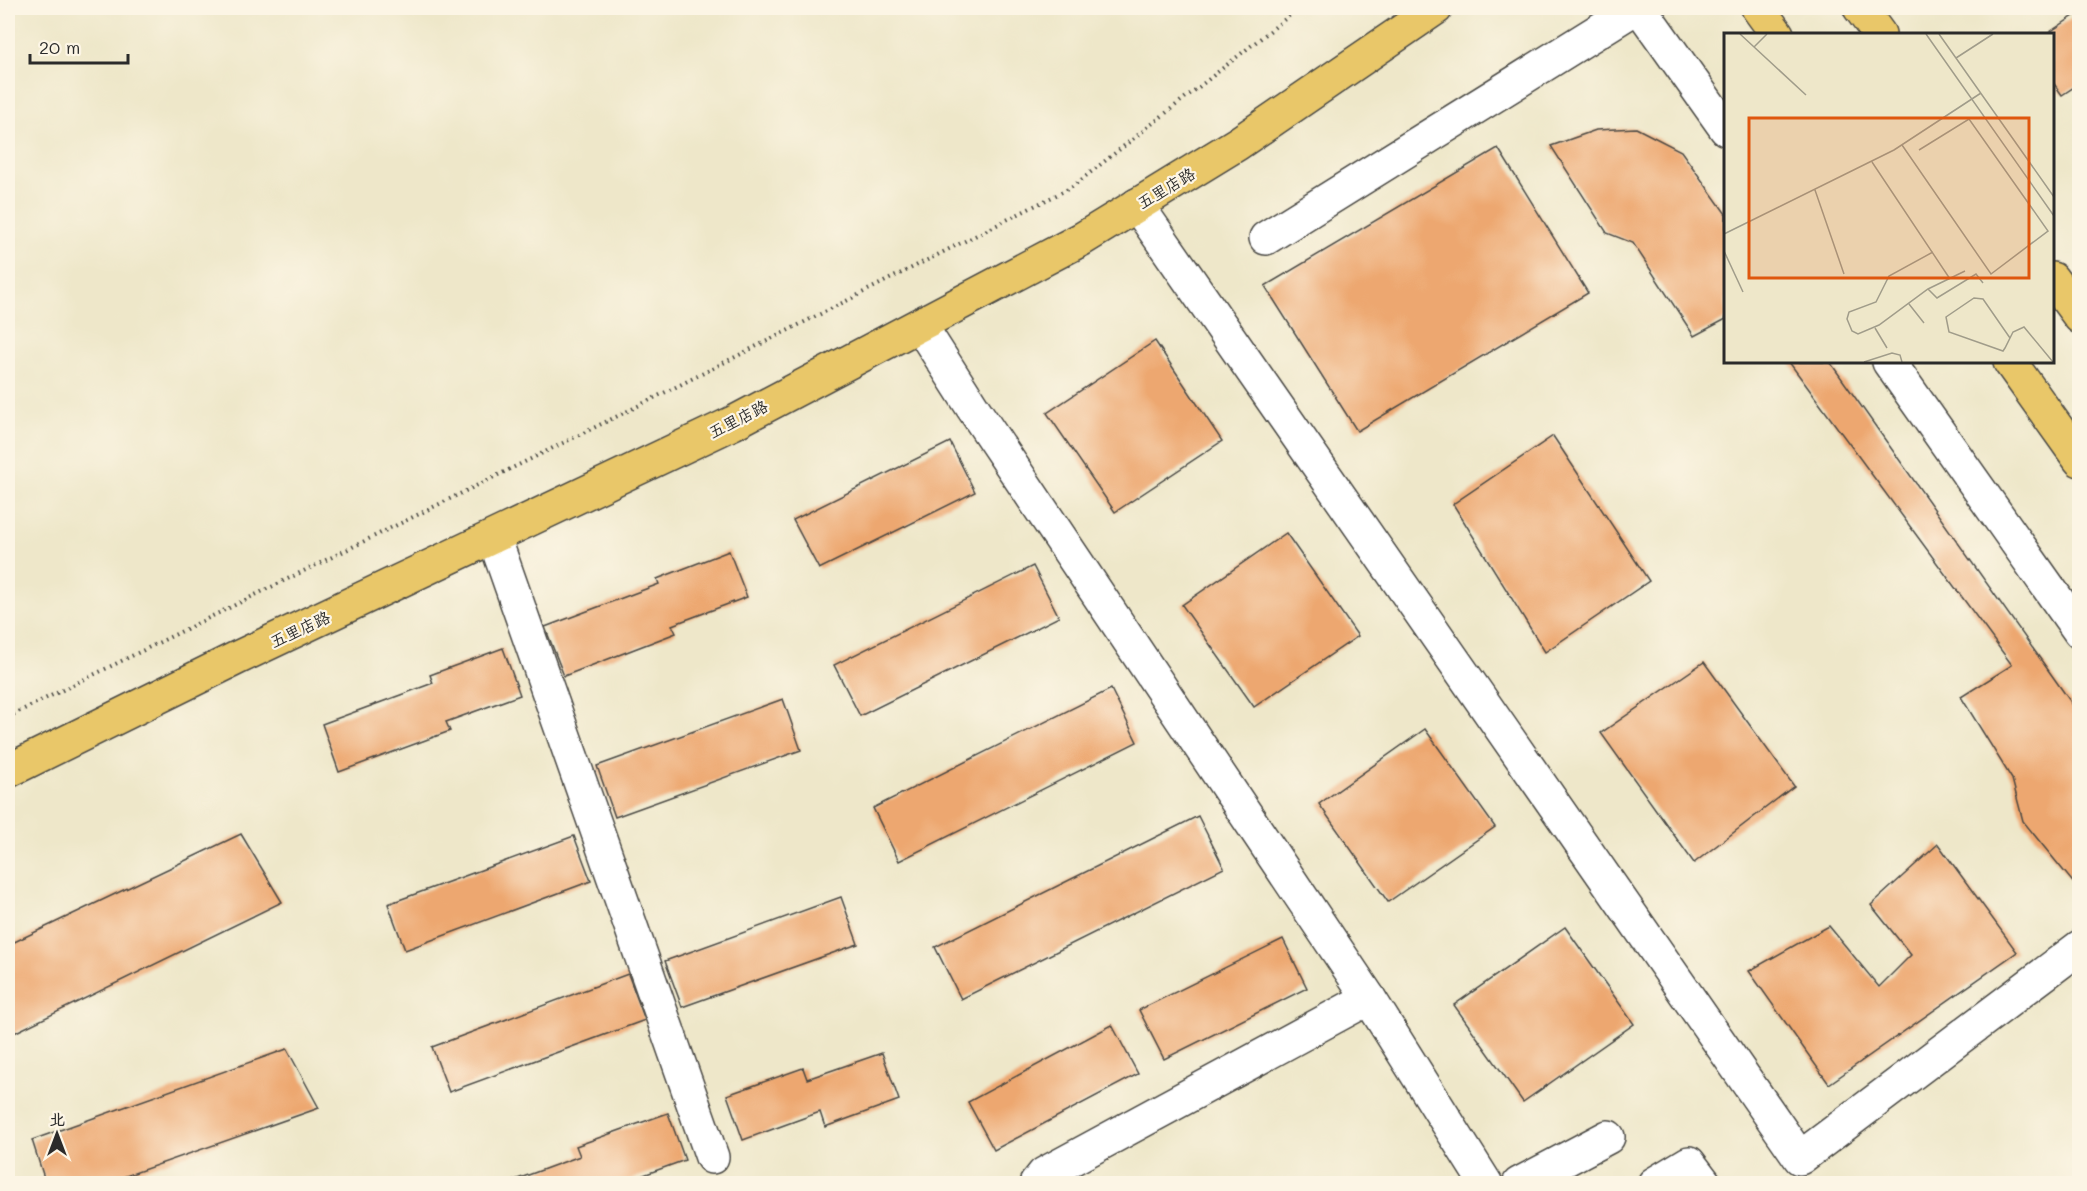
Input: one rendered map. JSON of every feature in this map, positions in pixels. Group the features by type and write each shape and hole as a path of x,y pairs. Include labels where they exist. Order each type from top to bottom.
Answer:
{"main road":[{"name":"五里店路","path":"8,771 237,658 733,423 1082,239 1237,144 1436,8"},
{"path":"1758,8 1776,33"},
{"path":"1860,8 1879,33"},
{"path":"2054,282 2079,317"},
{"path":"2011,363 2079,460"}],"street":[{"path":"1266,238 1635,8"},
{"path":"1640,8 1724,128"},
{"path":"1137,205 1800,1158 2079,947"},
{"path":"920,325 993,438 1369,998 1486,1184"},
{"path":"1890,363 2079,632"},
{"path":"494,537 712,1157"},
{"path":"1036,1184 1044,1174 1369,998"},
{"path":"1519,1184 1608,1137"},
{"path":"1654,1184 1689,1163 1705,1184"}],"path":[{"path":"8,717 657,397 1072,188 1299,8"}],"building":[{"path":"2080,12 2080,83 2062,95 2054,84 2054,33 2048,33"},
{"path":"1636,128 1681,151 1724,211 1724,320 1694,336 1633,243 1607,233 1551,146 1596,130"},
{"path":"1498,148 1588,293 1357,431 1265,286"},
{"path":"1155,341 1222,441 1115,512 1047,413"},
{"path":"1790,363 1831,363 2080,715 2080,891 2023,821 2012,779 1961,697 2012,665"},
{"path":"1553,436 1649,581 1545,652 1453,504"},
{"path":"950,442 975,492 819,569 793,520"},
{"path":"1286,533 1358,636 1254,707 1182,605"},
{"path":"729,551 747,597 672,625 676,633 564,676 545,627 659,584 657,579"},
{"path":"1033,566 1059,617 860,716 834,665"},
{"path":"503,648 520,695 446,722 450,731 339,772 322,724 433,683 430,675"},
{"path":"1704,662 1794,786 1694,863 1601,733"},
{"path":"1111,689 1137,742 899,861 873,808"},
{"path":"783,699 801,750 615,817 597,766"},
{"path":"1425,729 1495,827 1388,902 1319,804"},
{"path":"1198,816 1224,868 961,999 935,947"},
{"path":"241,834 282,902 8,1036 8,945"},
{"path":"574,836 591,881 405,950 388,904"},
{"path":"1938,844 2017,952 1829,1084 1749,971 1829,926 1879,987 1911,955 1871,905"},
{"path":"841,897 858,944 682,1007 665,961"},
{"path":"1565,927 1634,1024 1523,1102 1454,1005"},
{"path":"1283,939 1307,988 1164,1059 1139,1010"},
{"path":"628,974 645,1020 449,1092 432,1047"},
{"path":"1112,1025 1138,1074 994,1150 968,1102"},
{"path":"287,1049 319,1108 103,1184 46,1184 32,1140"},
{"path":"882,1053 899,1100 825,1127 820,1112 743,1140 727,1095 803,1068 807,1079"},
{"path":"668,1113 685,1160 619,1184 504,1184 580,1156 576,1146"}]}
